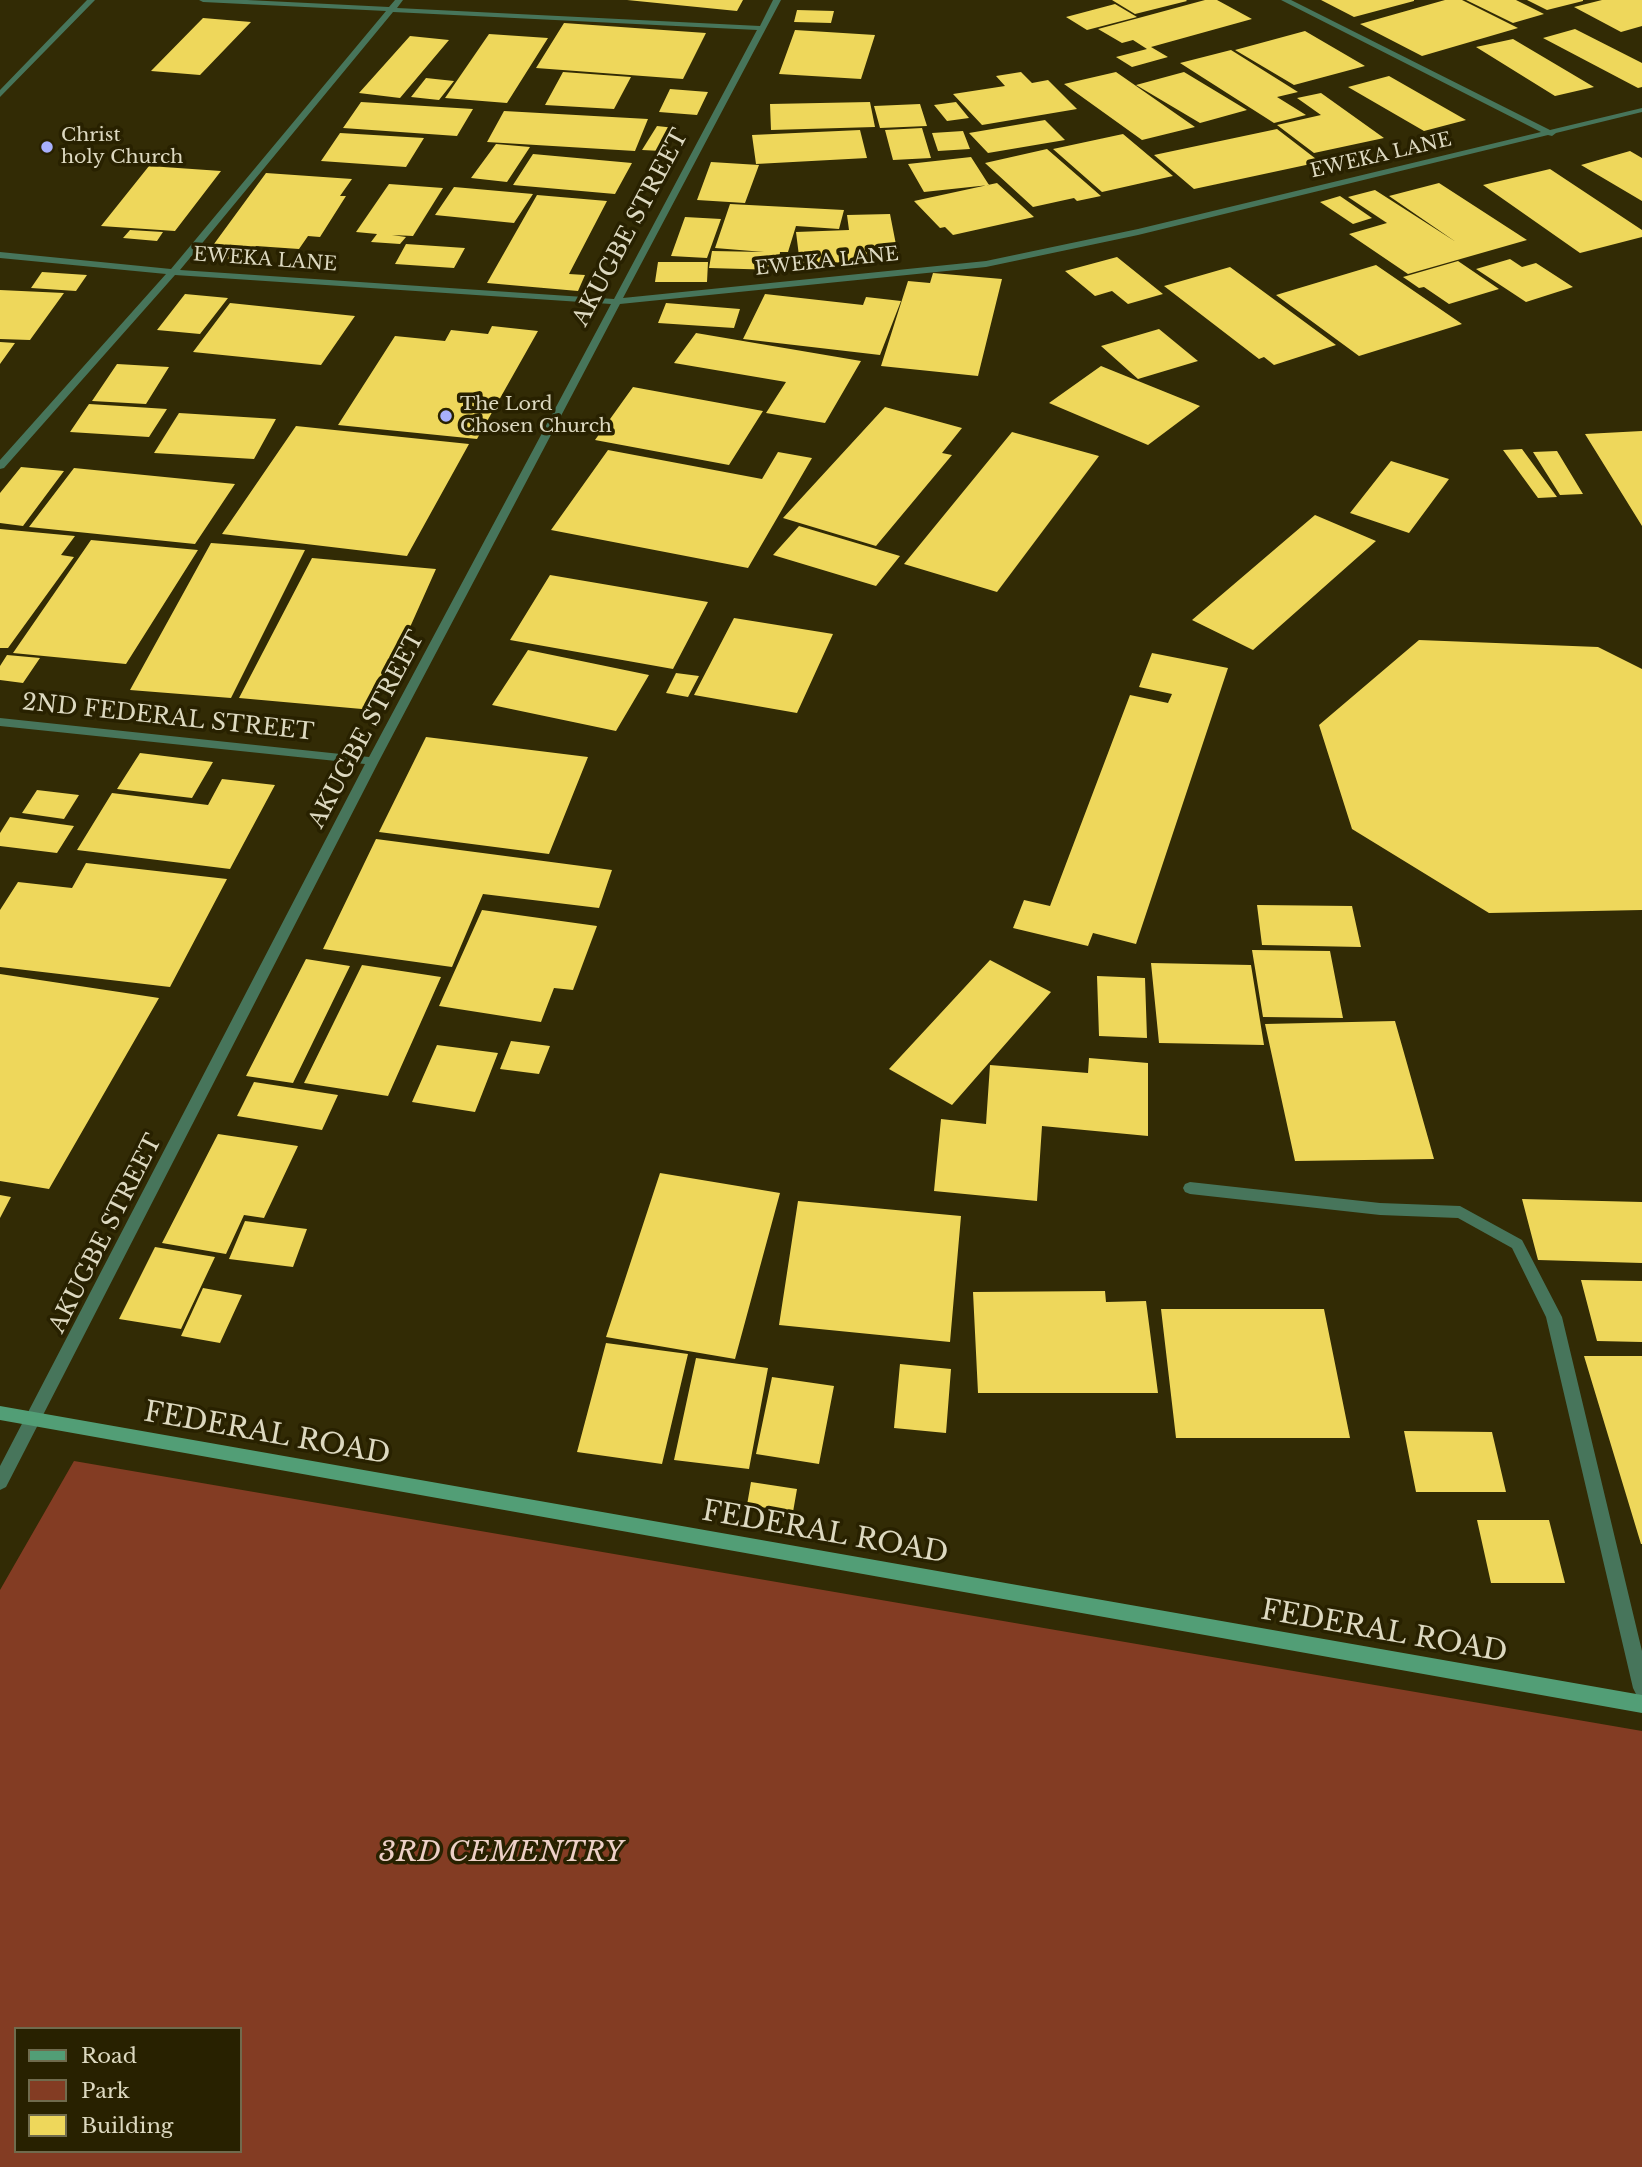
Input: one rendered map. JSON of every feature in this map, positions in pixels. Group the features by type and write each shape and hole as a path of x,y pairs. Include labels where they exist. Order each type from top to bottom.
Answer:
{"street":[{"path":"0,95 91,0"},
{"path":"204,0 761,29"},
{"path":"0,466 173,272 399,0"},
{"name":"AKUGBE STREET","path":"0,1482 373,761 777,0"},
{"path":"1285,0 1552,134"},
{"name":"EWEKA LANE","path":"0,255 173,272 615,302 986,264 1138,232 1552,134 1642,110"},
{"name":"2ND FEDERAL STREET","path":"0,722 373,761"},
{"path":"1190,1188 1380,1209 1460,1212 1517,1244 1554,1317 1642,1688"},
{"name":"FEDERAL ROAD","path":"0,1413 1642,1704"}],"green space":[{"name":"3RD CEMENTRY","path":"74,1461 1642,1731 1642,2167 0,2167 0,1590"}],"building":[{"path":"627,0 743,0 737,11"},
{"path":"1112,0 1186,0 1187,1 1135,14"},
{"path":"1205,0 1217,0 1252,19 1151,47 1168,57 1132,67 1116,57 1147,49 1133,40 1122,43 1098,29"},
{"path":"1321,0 1414,0 1414,1 1354,17"},
{"path":"1445,0 1462,0 1518,28 1422,56 1360,24"},
{"path":"1466,0 1516,0 1544,14 1513,23"},
{"path":"1527,0 1583,0 1583,1 1547,10"},
{"path":"1602,0 1642,0 1642,26 1621,32 1574,7"},
{"path":"1115,4 1137,17 1087,30 1066,17"},
{"path":"797,10 834,11 831,23 794,22"},
{"path":"203,18 251,22 200,75 151,71"},
{"path":"564,23 706,33 683,79 536,68"},
{"path":"1575,29 1642,63 1642,87 1638,88 1543,38"},
{"path":"795,30 875,35 861,79 779,74"},
{"path":"1305,31 1365,66 1294,85 1235,50"},
{"path":"489,34 548,38 507,103 445,98"},
{"path":"410,36 449,40 400,98 359,93"},
{"path":"1513,39 1594,87 1555,96 1476,47"},
{"path":"1231,50 1298,92 1277,97 1306,115 1274,123 1180,63"},
{"path":"563,72 631,77 614,109 545,105"},
{"path":"1021,72 1032,83 1048,80 1077,109 982,125 953,94 1005,86 996,76"},
{"path":"1116,72 1195,127 1142,140 1064,84"},
{"path":"1184,72 1247,110 1200,123 1136,85"},
{"path":"1389,76 1466,120 1424,131 1348,87"},
{"path":"426,78 454,81 439,100 411,97"},
{"path":"670,89 708,92 697,115 659,112"},
{"path":"1321,93 1384,138 1314,153 1277,125 1321,115 1297,98"},
{"path":"361,102 473,109 457,136 343,128"},
{"path":"870,102 875,127 771,130 770,104"},
{"path":"956,102 969,118 947,121 934,105"},
{"path":"920,104 927,126 880,128 874,106"},
{"path":"504,111 648,119 635,151 487,142"},
{"path":"1045,120 1065,140 988,153 969,133"},
{"path":"657,126 675,128 662,151 642,150"},
{"path":"922,128 931,158 893,160 885,130"},
{"path":"1277,129 1320,162 1194,189 1154,155"},
{"path":"860,130 867,158 756,164 752,135"},
{"path":"963,131 970,149 938,151 932,133"},
{"path":"340,133 424,138 406,167 321,161"},
{"path":"1123,134 1173,176 1102,192 1053,149"},
{"path":"496,144 530,147 507,182 471,178"},
{"path":"1047,149 1101,196 1077,201 1074,198 1033,207 985,163"},
{"path":"1630,151 1642,158 1642,201 1581,165"},
{"path":"533,154 632,163 615,194 513,185"},
{"path":"971,157 989,185 924,192 908,164"},
{"path":"711,162 759,165 745,203 697,200"},
{"path":"149,166 221,171 175,231 101,226"},
{"path":"1550,169 1642,230 1642,237 1580,253 1483,185"},
{"path":"266,173 352,179 340,196 346,196 320,237 308,236 299,249 256,246 245,262 203,259"},
{"path":"997,183 1034,217 953,235 945,227 940,228 914,201"},
{"path":"1439,183 1527,240 1408,274 1349,234 1387,223 1348,197 1375,190 1456,242 1389,196"},
{"path":"389,184 443,188 413,236 392,235 406,237 400,244 371,242 377,234 356,232"},
{"path":"454,187 533,194 514,223 435,215"},
{"path":"537,195 607,201 569,274 585,275 578,291 487,283"},
{"path":"1340,196 1372,218 1353,224 1320,202"},
{"path":"730,204 844,210 839,229 796,226 788,252 780,252 778,270 709,268 712,251 764,252 715,248"},
{"path":"890,214 899,260 800,264 796,232 849,230 847,215"},
{"path":"685,217 721,219 707,258 671,256"},
{"path":"130,230 163,232 157,241 123,238"},
{"path":"406,244 465,248 454,268 395,264"},
{"path":"1117,257 1163,294 1128,304 1112,291 1095,296 1065,271"},
{"path":"1510,259 1522,267 1536,263 1573,287 1526,302 1476,269"},
{"path":"1458,261 1499,289 1449,304 1403,277"},
{"path":"658,262 708,262 707,282 655,282"},
{"path":"1376,265 1462,324 1359,356 1276,295"},
{"path":"1230,267 1336,345 1274,365 1264,357 1259,359 1164,286"},
{"path":"42,272 87,275 76,291 31,288"},
{"path":"933,273 1002,279 978,376 881,366 908,281 930,283"},
{"path":"0,290 64,293 30,340 0,339"},
{"path":"185,294 228,298 200,334 157,330"},
{"path":"765,294 863,305 866,297 901,301 880,355 743,339"},
{"path":"230,303 355,316 321,365 193,352"},
{"path":"666,303 740,309 734,328 658,323"},
{"path":"492,326 538,331 477,439 338,425 395,336 445,341 451,330 488,334"},
{"path":"1159,329 1198,361 1138,379 1101,346"},
{"path":"696,333 861,361 825,423 766,413 786,382 674,363"},
{"path":"0,342 15,343 0,364"},
{"path":"117,364 169,367 146,404 92,401"},
{"path":"1101,366 1200,406 1148,445 1049,403"},
{"path":"633,387 763,411 729,465 595,440"},
{"path":"89,404 167,409 149,437 70,432"},
{"path":"885,407 962,428 942,453 952,455 876,546 783,518"},
{"path":"179,413 276,419 254,459 154,453"},
{"path":"296,426 469,444 407,556 222,534"},
{"path":"1642,431 1642,526 1585,434"},
{"path":"1012,432 1099,456 997,592 904,564"},
{"path":"1522,449 1557,497 1538,498 1503,450"},
{"path":"608,450 762,479 778,452 812,458 748,568 551,530"},
{"path":"1557,451 1583,494 1560,495 1533,452"},
{"path":"1391,461 1449,479 1409,533 1350,513"},
{"path":"21,467 64,471 23,526 0,523 0,493"},
{"path":"74,468 235,484 195,544 29,527"},
{"path":"1315,515 1376,541 1253,650 1192,620"},
{"path":"799,526 900,556 876,586 773,555"},
{"path":"0,529 75,536 61,555 74,557 8,648 0,648"},
{"path":"91,540 198,550 126,664 13,653"},
{"path":"211,543 305,550 231,698 130,690"},
{"path":"312,558 436,569 373,710 239,698"},
{"path":"550,575 708,602 673,669 510,640"},
{"path":"734,618 833,634 797,713 694,695"},
{"path":"1419,640 1598,647 1642,669 1642,910 1489,913 1352,829 1319,725"},
{"path":"528,650 649,675 616,731 492,705"},
{"path":"1152,653 1228,668 1136,944 1093,933 1088,946 1013,928 1024,900 1050,906 1130,695 1168,703 1172,694 1139,687"},
{"path":"7,655 40,658 23,683 0,680 0,666"},
{"path":"676,673 699,676 688,697 666,693"},
{"path":"426,737 588,757 549,854 379,832"},
{"path":"140,753 213,762 192,798 117,789"},
{"path":"222,779 275,785 230,869 77,850 112,793 208,805"},
{"path":"37,790 79,795 64,819 22,813"},
{"path":"10,817 74,826 57,853 0,846 0,833"},
{"path":"376,839 612,870 599,908 483,894 452,967 323,949"},
{"path":"86,863 227,879 170,987 0,967 0,910 18,882 72,888"},
{"path":"1257,905 1352,906 1361,947 1262,945"},
{"path":"482,910 597,926 573,990 554,988 541,1022 439,1006"},
{"path":"1252,950 1330,951 1343,1018 1263,1017"},
{"path":"306,959 350,966 293,1083 246,1076"},
{"path":"990,960 1051,992 952,1105 889,1069"},
{"path":"1151,963 1251,965 1264,1045 1159,1043"},
{"path":"362,965 441,977 388,1096 304,1083"},
{"path":"0,974 159,998 49,1189 0,1181"},
{"path":"1097,976 1145,978 1147,1038 1099,1036"},
{"path":"1395,1021 1434,1159 1295,1161 1265,1024"},
{"path":"511,1041 550,1046 539,1074 500,1069"},
{"path":"437,1045 498,1053 475,1112 412,1102"},
{"path":"1089,1058 1148,1063 1148,1136 1042,1126 1037,1201 934,1191 941,1119 986,1124 990,1065 1088,1073"},
{"path":"254,1082 338,1095 322,1130 237,1116"},
{"path":"218,1134 298,1146 264,1218 244,1215 226,1254 162,1243"},
{"path":"660,1173 780,1193 735,1359 606,1337"},
{"path":"0,1195 11,1197 0,1218"},
{"path":"1522,1199 1642,1202 1642,1263 1538,1260"},
{"path":"798,1201 961,1216 950,1342 779,1325"},
{"path":"245,1221 307,1229 293,1267 229,1259"},
{"path":"155,1247 215,1257 181,1329 119,1319"},
{"path":"1581,1280 1642,1281 1642,1342 1597,1341"},
{"path":"203,1288 242,1295 220,1343 181,1336"},
{"path":"1105,1291 1106,1302 1146,1301 1158,1393 978,1393 973,1292"},
{"path":"1161,1309 1324,1309 1350,1438 1176,1438"},
{"path":"606,1343 688,1354 662,1464 577,1452"},
{"path":"1584,1356 1642,1356 1642,1544 1641,1544"},
{"path":"696,1358 768,1368 749,1469 674,1460"},
{"path":"900,1364 951,1369 946,1433 894,1428"},
{"path":"772,1377 834,1386 819,1464 756,1454"},
{"path":"1404,1431 1492,1432 1506,1492 1416,1492"},
{"path":"751,1482 797,1489 793,1512 747,1505"},
{"path":"1477,1520 1549,1520 1565,1583 1491,1583"}],"place":[{"name":"Christ holy Church","path":"47,147"},
{"name":"The Lord Chosen Church","path":"446,416"}]}
